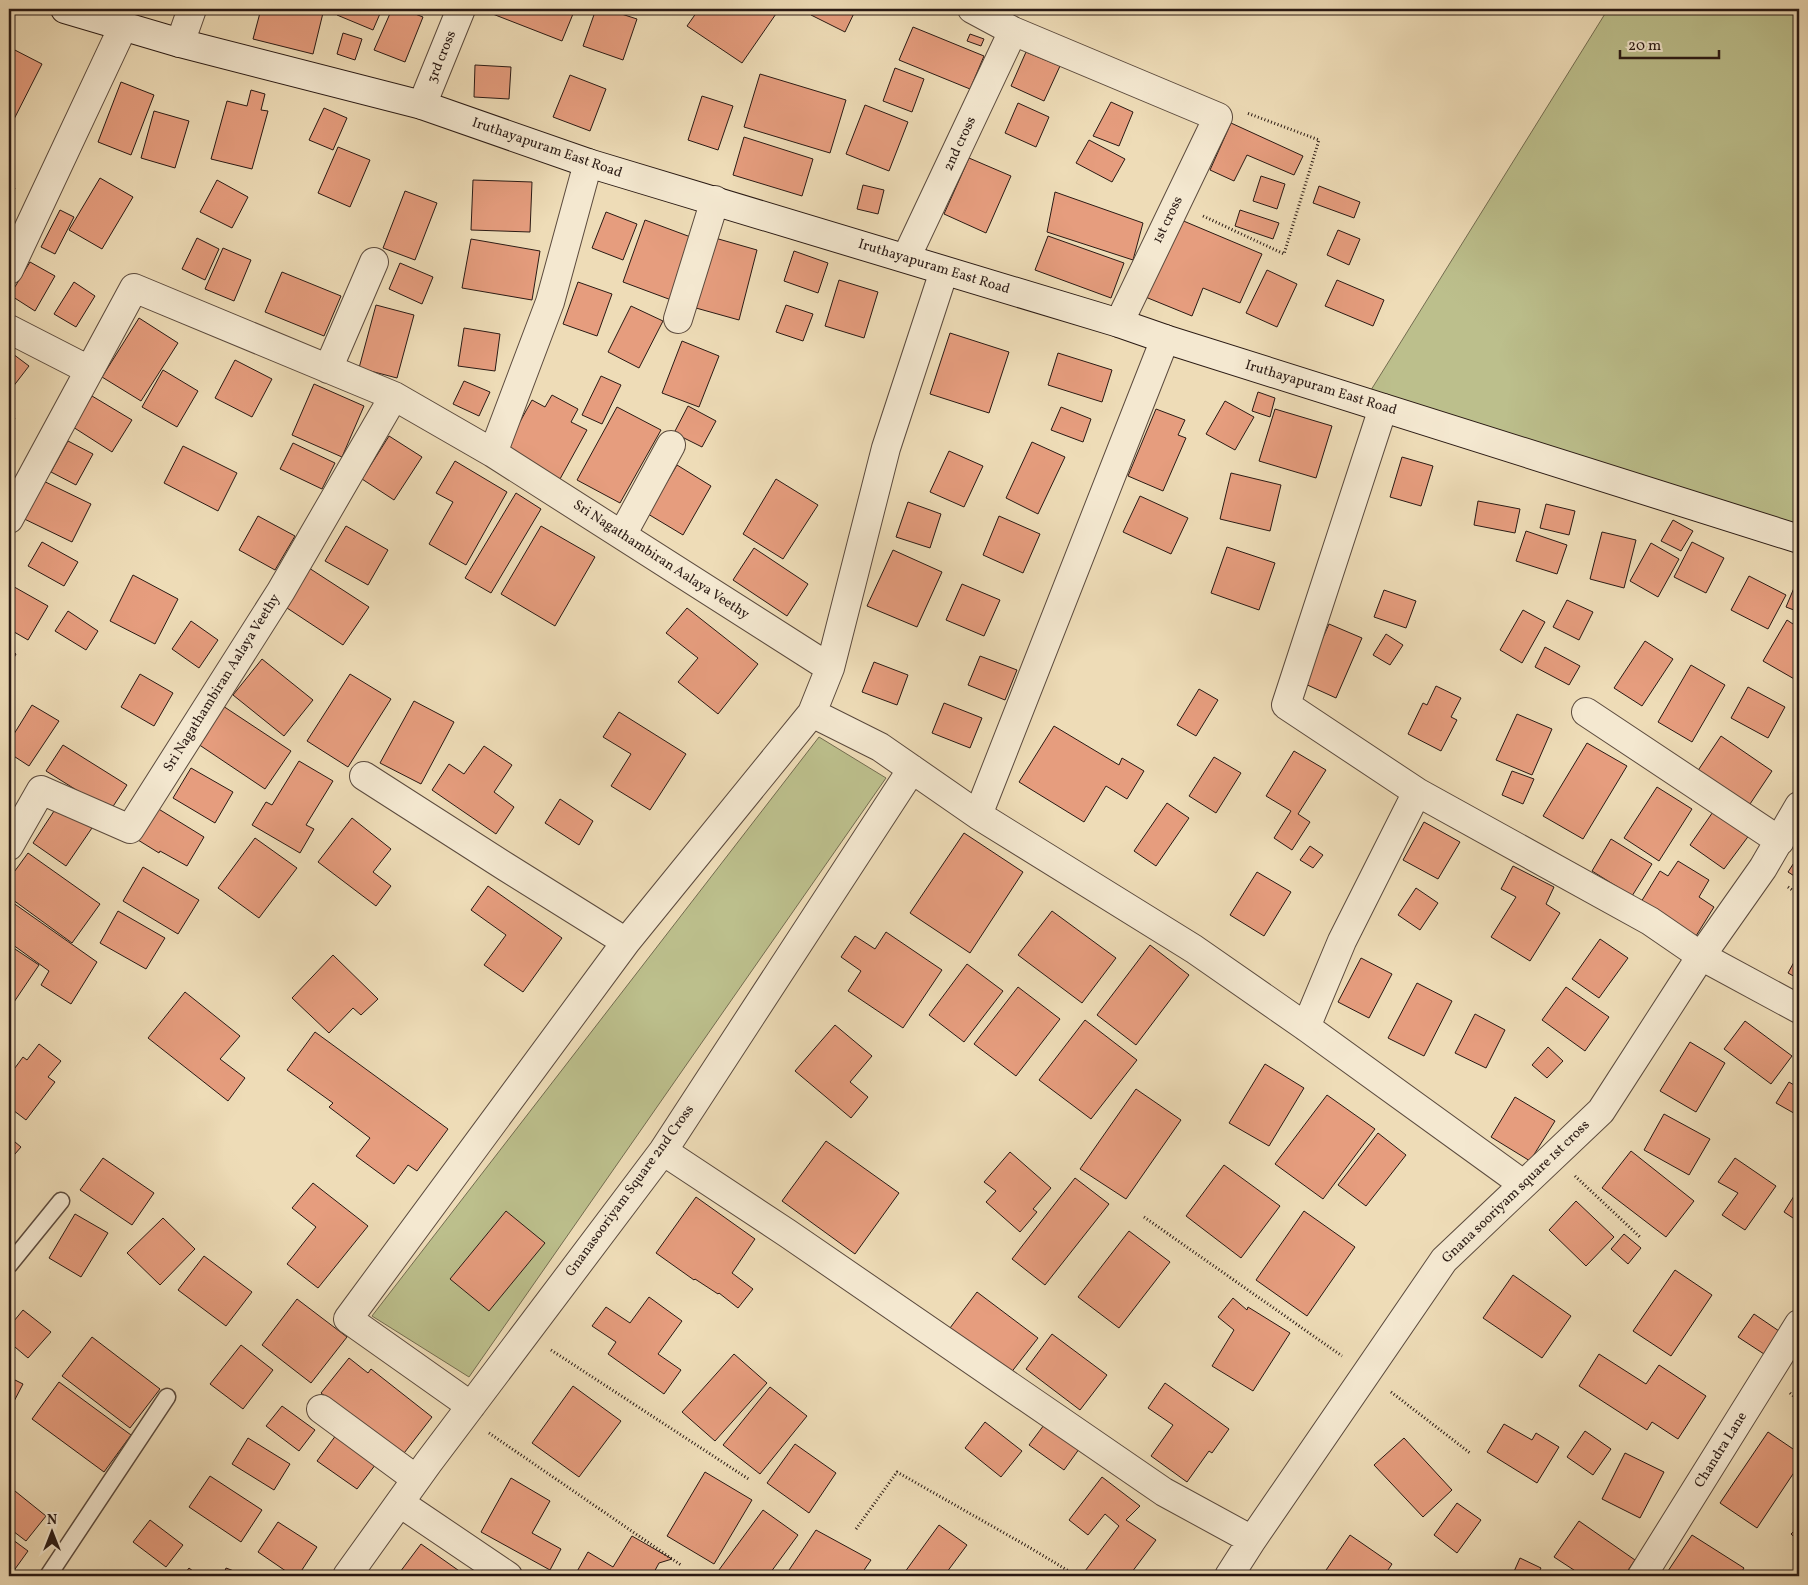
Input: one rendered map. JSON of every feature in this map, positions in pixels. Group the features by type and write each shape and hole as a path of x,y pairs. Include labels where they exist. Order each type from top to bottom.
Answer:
{"street":[{"name":"Iruthayapuram East Road","path":"65,9 180,43 422,105 588,164 715,200 906,258 944,272 1118,323 1799,539"},
{"path":"180,43 192,9"},
{"name":"3rd cross","path":"422,105 462,9"},
{"path":"972,9 1013,30 1218,117"},
{"path":"9,270 122,27"},
{"name":"2nd cross","path":"906,258 1013,30"},
{"name":"1st cross","path":"1118,323 1218,117"},
{"path":"493,453 550,302 588,164"},
{"path":"678,319 715,200"},
{"path":"328,369 374,262"},
{"path":"467,1410 348,1319 626,942 812,713 830,668 886,448 944,272"},
{"name":"Sri Nagathambiran Aalaya Veethy","path":"90,370 134,288 394,396 493,453 830,668"},
{"path":"9,329 90,370 9,519"},
{"path":"978,815 1165,339"},
{"name":"Sri Nagathambiran Aalaya Veethy","path":"9,846 41,790 130,829 281,591 394,396"},
{"path":"1383,408 1286,704 1417,792 1650,921 1702,956 1799,1009"},
{"path":"622,535 671,445"},
{"path":"1586,712 1780,841"},
{"path":"812,713 880,747 978,815 1194,949 1306,1027 1523,1184"},
{"name":"Gnanasooriyam Square 2nd Cross","path":"347,1576 467,1410 663,1151 912,769"},
{"path":"364,776 626,942"},
{"path":"1306,1027 1342,941 1417,792"},
{"name":"Gnana sooriyam square 1st cross","path":"1229,1576 1444,1260 1601,1111 1702,956 1763,868 1799,806"},
{"path":"663,1151 787,1233 1164,1492 1252,1540"},
{"name":"Chandra Lane","path":"1642,1576 1799,1324"},
{"path":"321,1409 416,1479"},
{"path":"400,1503 508,1576"}],"lane":[{"path":"9,1265 61,1200"},
{"path":"48,1576 167,1397"}],"path":[{"path":"1176,204 1284,254 1319,140 1243,111 1218,117"},
{"path":"1554,1155 1640,1237"},
{"path":"1144,1217 1366,1373 1470,1453"},
{"path":"526,1333 750,1480"},
{"path":"467,1410 681,1565"},
{"path":"856,1529 897,1472 1077,1576"}],"green space":[{"path":"1608,9 1799,9 1799,525 1371,390"},
{"path":"819,737 886,778 469,1377 372,1316"}],"building":[{"path":"150,9 165,9 164,12"},
{"path":"261,9 306,9 323,13 313,54 253,39"},
{"path":"339,9 382,9 373,30 337,15"},
{"path":"392,9 402,9 423,17 405,62 374,50"},
{"path":"486,9 575,9 562,41 485,11"},
{"path":"596,9 606,9 637,19 623,60 583,46"},
{"path":"699,9 775,9 778,11 742,63 687,26"},
{"path":"814,9 856,9 845,32 811,15"},
{"path":"913,27 984,56 970,89 899,60"},
{"path":"343,33 362,39 355,60 337,54"},
{"path":"970,34 984,39 981,46 967,41"},
{"path":"9,47 42,64 9,129"},
{"path":"1026,52 1060,66 1044,101 1011,86"},
{"path":"475,65 511,67 509,99 474,97"},
{"path":"895,68 924,79 912,112 883,101"},
{"path":"760,74 846,100 830,153 744,127"},
{"path":"570,75 606,89 590,131 553,117"},
{"path":"121,82 154,95 131,155 98,142"},
{"path":"251,90 265,94 261,110 268,111 252,169 211,159 227,101 247,106"},
{"path":"702,96 733,106 718,150 688,140"},
{"path":"1111,102 1133,112 1119,146 1093,136"},
{"path":"1018,103 1049,117 1036,147 1005,133"},
{"path":"865,105 908,122 889,171 846,154"},
{"path":"324,108 347,118 333,150 309,140"},
{"path":"154,111 189,121 175,168 141,158"},
{"path":"1231,123 1303,156 1294,175 1247,155 1234,181 1210,170"},
{"path":"744,137 813,159 802,196 733,175"},
{"path":"1089,140 1125,159 1112,182 1076,163"},
{"path":"338,147 370,160 350,207 318,193"},
{"path":"969,158 1011,176 986,233 944,214"},
{"path":"1261,176 1285,184 1277,209 1253,201"},
{"path":"100,178 133,197 102,249 69,230"},
{"path":"217,180 248,197 232,228 200,212"},
{"path":"473,180 532,182 530,232 471,230"},
{"path":"863,185 884,190 878,214 857,209"},
{"path":"9,186 15,188 9,203"},
{"path":"1319,186 1360,202 1354,218 1313,203"},
{"path":"405,191 437,203 415,260 383,248"},
{"path":"1055,192 1143,223 1133,260 1047,232"},
{"path":"60,210 74,217 55,254 41,247"},
{"path":"1240,210 1279,223 1273,239 1235,226"},
{"path":"606,212 637,224 623,260 592,248"},
{"path":"1174,217 1262,254 1240,303 1203,288 1192,316 1143,296"},
{"path":"645,220 696,239 674,301 623,282"},
{"path":"1338,230 1360,239 1349,265 1327,255"},
{"path":"1048,236 1124,263 1111,298 1035,270"},
{"path":"197,238 219,249 205,280 182,269"},
{"path":"715,238 757,250 739,320 696,308"},
{"path":"471,239 540,251 532,300 462,288"},
{"path":"223,248 251,260 234,301 205,289"},
{"path":"794,251 828,263 818,293 784,281"},
{"path":"30,262 55,276 35,311 10,295"},
{"path":"400,263 433,277 422,304 389,289"},
{"path":"1267,270 1297,284 1277,327 1246,313"},
{"path":"282,272 341,296 324,336 265,312"},
{"path":"839,280 878,292 864,338 825,326"},
{"path":"1337,280 1384,300 1373,326 1325,306"},
{"path":"74,282 95,296 76,327 54,314"},
{"path":"578,282 612,294 597,336 563,324"},
{"path":"376,305 414,315 397,378 359,368"},
{"path":"786,305 813,314 803,341 776,332"},
{"path":"631,306 663,321 639,368 608,352"},
{"path":"139,318 178,343 141,401 102,377"},
{"path":"464,328 500,334 495,371 458,366"},
{"path":"950,333 1009,352 989,413 930,394"},
{"path":"682,341 719,356 699,407 662,393"},
{"path":"9,351 29,366 9,392"},
{"path":"1058,353 1112,370 1102,402 1048,385"},
{"path":"235,360 272,379 252,417 215,398"},
{"path":"163,370 198,391 177,427 142,407"},
{"path":"601,376 621,385 602,424 582,415"},
{"path":"464,381 490,392 479,416 453,404"},
{"path":"314,384 364,406 342,457 292,435"},
{"path":"1258,392 1275,398 1270,417 1252,411"},
{"path":"552,395 578,409 571,422 587,430 560,479 505,449 532,400 545,407"},
{"path":"92,396 132,420 112,452 73,427"},
{"path":"1225,401 1254,417 1235,450 1206,434"},
{"path":"688,406 716,421 702,447 674,433"},
{"path":"617,407 661,430 620,503 577,480"},
{"path":"1061,407 1091,419 1083,442 1051,430"},
{"path":"1156,409 1185,420 1178,435 1186,438 1163,491 1128,476"},
{"path":"1275,409 1332,426 1316,478 1259,461"},
{"path":"9,414 15,418 9,429"},
{"path":"389,436 422,457 394,500 362,479"},
{"path":"68,441 93,454 76,485 51,472"},
{"path":"1032,442 1065,457 1038,514 1006,498"},
{"path":"293,443 335,463 322,489 280,469"},
{"path":"183,446 237,473 218,511 164,483"},
{"path":"949,451 983,466 964,507 930,492"},
{"path":"1402,457 1433,466 1421,506 1390,497"},
{"path":"455,461 507,492 466,565 429,544 453,502 436,493"},
{"path":"677,465 711,486 683,535 648,514"},
{"path":"1231,473 1281,485 1270,531 1220,519"},
{"path":"33,476 91,504 72,542 14,514"},
{"path":"776,479 818,505 783,559 743,534"},
{"path":"516,493 541,509 491,593 465,578"},
{"path":"1140,496 1188,518 1171,554 1123,532"},
{"path":"1478,501 1520,509 1515,533 1474,525"},
{"path":"908,502 941,514 930,548 896,537"},
{"path":"1546,504 1575,511 1569,535 1540,528"},
{"path":"258,516 295,536 275,570 239,550"},
{"path":"999,516 1040,534 1023,573 983,555"},
{"path":"1673,520 1693,531 1681,551 1661,541"},
{"path":"346,526 388,550 368,585 325,561"},
{"path":"541,526 595,557 555,626 501,594"},
{"path":"1526,531 1567,545 1557,574 1516,561"},
{"path":"1602,532 1636,540 1624,588 1590,579"},
{"path":"42,542 78,562 64,586 28,566"},
{"path":"1692,542 1724,558 1706,593 1674,577"},
{"path":"1651,543 1679,559 1658,597 1630,581"},
{"path":"1227,547 1275,563 1259,610 1211,593"},
{"path":"754,548 808,584 787,616 733,580"},
{"path":"893,550 942,572 917,627 867,606"},
{"path":"309,568 369,607 343,645 284,606"},
{"path":"133,575 178,599 155,644 110,621"},
{"path":"1749,576 1786,595 1768,629 1731,610"},
{"path":"1799,576 1799,612 1786,607"},
{"path":"9,584 48,606 28,640 9,629"},
{"path":"962,584 1000,600 984,636 946,620"},
{"path":"1384,590 1416,601 1406,628 1374,617"},
{"path":"1567,600 1593,612 1579,640 1553,627"},
{"path":"687,608 758,664 718,714 678,682 698,658 666,633"},
{"path":"1523,610 1545,622 1522,663 1500,650"},
{"path":"68,611 98,631 86,650 55,631"},
{"path":"1787,620 1799,628 1799,675 1796,680 1763,661"},
{"path":"191,621 218,640 199,668 172,649"},
{"path":"1329,624 1362,638 1336,698 1303,683"},
{"path":"1386,634 1403,645 1390,665 1373,655"},
{"path":"1645,641 1673,659 1642,706 1614,688"},
{"path":"1545,647 1580,666 1569,685 1535,667"},
{"path":"9,649 16,654 9,667"},
{"path":"980,656 1017,670 1005,700 968,685"},
{"path":"262,659 313,700 284,736 233,695"},
{"path":"874,662 908,675 897,705 862,692"},
{"path":"1691,665 1725,685 1692,742 1658,722"},
{"path":"140,674 173,693 154,726 121,707"},
{"path":"350,674 391,699 348,767 307,741"},
{"path":"1436,686 1461,698 1451,717 1457,720 1441,751 1408,734 1423,703 1427,705"},
{"path":"1748,687 1785,707 1768,738 1731,718"},
{"path":"1199,689 1218,700 1196,736 1177,725"},
{"path":"414,701 454,722 421,784 380,763"},
{"path":"944,703 982,718 970,748 932,733"},
{"path":"32,705 59,721 29,766 9,753 9,742"},
{"path":"223,706 291,751 265,789 198,744"},
{"path":"619,712 686,754 650,810 611,786 631,754 603,737"},
{"path":"1517,714 1552,729 1532,775 1496,760"},
{"path":"1054,726 1119,765 1122,758 1144,771 1127,799 1106,786 1084,822 1019,782"},
{"path":"1721,736 1772,771 1748,807 1697,772"},
{"path":"1587,743 1627,766 1583,839 1543,816"},
{"path":"63,745 127,785 110,811 46,771"},
{"path":"484,746 512,765 494,792 514,807 496,834 432,790 449,764 464,774"},
{"path":"1294,751 1326,770 1298,814 1310,822 1292,850 1274,838 1291,811 1266,796"},
{"path":"1214,757 1241,773 1216,813 1189,796"},
{"path":"299,761 333,781 306,825 314,829 300,853 252,825 266,802 272,805"},
{"path":"191,768 233,792 215,823 173,798"},
{"path":"1512,771 1534,779 1523,804 1502,795"},
{"path":"1657,787 1692,809 1659,861 1624,838"},
{"path":"560,799 593,821 579,845 545,823"},
{"path":"1167,803 1189,818 1156,866 1134,851"},
{"path":"58,805 92,828 66,866 33,843"},
{"path":"157,808 204,837 187,866 160,851 159,853 138,840"},
{"path":"1715,809 1750,834 1724,869 1690,845"},
{"path":"352,818 391,849 373,872 391,886 376,906 318,862"},
{"path":"1424,822 1460,842 1438,879 1403,860"},
{"path":"964,833 1023,872 970,953 910,913"},
{"path":"255,838 297,868 259,918 218,888"},
{"path":"1611,839 1652,864 1632,896 1592,871"},
{"path":"1310,846 1323,855 1313,868 1300,860"},
{"path":"28,853 100,904 72,943 9,897 9,879"},
{"path":"1799,855 1799,879 1788,872"},
{"path":"1678,861 1709,880 1699,897 1714,907 1696,936 1641,902 1660,871 1668,876"},
{"path":"1513,866 1554,887 1546,904 1560,913 1530,961 1491,937 1516,897 1501,889"},
{"path":"143,867 199,900 178,934 123,901"},
{"path":"1257,872 1291,892 1264,936 1230,915"},
{"path":"488,886 562,938 523,992 484,965 506,935 471,910"},
{"path":"1416,888 1438,903 1420,930 1398,915"},
{"path":"9,900 97,962 71,1004 41,985 49,971 9,942"},
{"path":"118,911 165,938 146,969 100,943"},
{"path":"1052,911 1116,958 1082,1003 1018,955"},
{"path":"886,932 942,970 903,1028 848,991 861,971 841,957 855,936 875,949"},
{"path":"1600,939 1628,958 1599,998 1572,979"},
{"path":"9,945 39,965 14,1002 9,999"},
{"path":"1150,945 1189,975 1136,1045 1097,1015"},
{"path":"1799,953 1799,979 1788,973"},
{"path":"333,955 378,999 361,1015 353,1008 329,1033 292,998"},
{"path":"1361,958 1392,974 1369,1018 1338,1002"},
{"path":"967,964 1003,991 964,1042 929,1015"},
{"path":"1417,983 1452,1001 1424,1056 1388,1038"},
{"path":"1018,987 1060,1019 1016,1076 974,1044"},
{"path":"1566,987 1609,1017 1585,1051 1542,1020"},
{"path":"185,992 240,1036 220,1059 245,1078 228,1101 148,1038"},
{"path":"1475,1014 1505,1030 1486,1068 1455,1053"},
{"path":"1085,1020 1137,1060 1091,1119 1039,1080"},
{"path":"1745,1021 1792,1056 1771,1084 1724,1049"},
{"path":"835,1025 872,1056 850,1082 868,1097 851,1118 795,1071"},
{"path":"315,1032 448,1129 417,1171 408,1165 394,1184 356,1156 370,1138 329,1107 333,1103 287,1070"},
{"path":"1690,1042 1725,1063 1696,1112 1660,1091"},
{"path":"39,1044 61,1061 48,1077 55,1082 26,1120 9,1107 9,1076 23,1057 27,1060"},
{"path":"1548,1047 1563,1061 1547,1078 1532,1065"},
{"path":"1265,1064 1304,1088 1269,1146 1229,1123"},
{"path":"1789,1082 1799,1088 1799,1116 1776,1103"},
{"path":"1136,1089 1181,1120 1126,1199 1080,1169"},
{"path":"1327,1095 1375,1129 1323,1199 1275,1164"},
{"path":"1515,1097 1555,1121 1530,1161 1491,1137"},
{"path":"1664,1114 1710,1139 1689,1175 1644,1150"},
{"path":"1378,1133 1406,1155 1366,1206 1338,1185"},
{"path":"9,1137 21,1147 9,1161"},
{"path":"826,1141 899,1193 855,1254 782,1201"},
{"path":"1631,1151 1694,1201 1666,1237 1602,1188"},
{"path":"1010,1152 1051,1188 1033,1209 1037,1212 1020,1232 986,1202 996,1191 984,1182"},
{"path":"103,1158 154,1193 132,1225 80,1190"},
{"path":"1735,1158 1776,1186 1745,1230 1722,1215 1738,1193 1718,1182"},
{"path":"1224,1165 1280,1206 1241,1258 1186,1216"},
{"path":"1075,1178 1109,1204 1045,1285 1012,1259"},
{"path":"313,1183 368,1226 318,1288 287,1264 316,1227 292,1208"},
{"path":"1799,1188 1799,1222 1784,1212"},
{"path":"696,1197 755,1239 732,1273 753,1289 738,1308 719,1293 694,1280 656,1253"},
{"path":"1576,1201 1614,1237 1586,1266 1549,1230"},
{"path":"506,1211 545,1243 489,1311 450,1279"},
{"path":"1304,1211 1355,1247 1307,1316 1256,1280"},
{"path":"75,1214 108,1233 81,1277 49,1258"},
{"path":"163,1218 195,1249 160,1285 127,1253"},
{"path":"1129,1231 1170,1262 1119,1328 1078,1297"},
{"path":"1624,1234 1641,1248 1628,1264 1611,1249"},
{"path":"204,1256 252,1292 226,1326 178,1290"},
{"path":"1675,1270 1712,1295 1671,1356 1633,1331"},
{"path":"1513,1275 1571,1316 1542,1358 1483,1318"},
{"path":"977,1292 1038,1338 1010,1374 950,1328"},
{"path":"649,1297 682,1321 658,1354 681,1370 664,1394 608,1354 616,1342 592,1326 606,1307 630,1323"},
{"path":"1233,1298 1247,1310 1248,1307 1290,1333 1253,1391 1212,1366 1234,1330 1218,1317"},
{"path":"297,1299 347,1337 311,1383 262,1345"},
{"path":"23,1310 51,1332 28,1358 9,1342 9,1327"},
{"path":"1754,1314 1779,1331 1764,1354 1738,1337"},
{"path":"1052,1334 1107,1375 1080,1410 1026,1369"},
{"path":"92,1337 160,1389 130,1428 62,1376"},
{"path":"241,1345 273,1370 243,1409 210,1384"},
{"path":"734,1354 767,1383 715,1441 682,1412"},
{"path":"1599,1354 1646,1384 1659,1365 1706,1396 1678,1439 1652,1422 1647,1430 1579,1386"},
{"path":"349,1358 368,1373 371,1369 432,1417 401,1457 321,1393"},
{"path":"9,1377 23,1384 9,1411"},
{"path":"59,1382 131,1435 104,1472 32,1419"},
{"path":"1165,1383 1229,1429 1212,1453 1209,1451 1187,1482 1151,1456 1173,1425 1148,1408"},
{"path":"573,1386 621,1421 579,1477 532,1443"},
{"path":"770,1387 807,1416 760,1474 723,1445"},
{"path":"282,1406 315,1430 299,1451 266,1426"},
{"path":"1047,1421 1082,1445 1064,1470 1029,1445"},
{"path":"985,1422 1022,1451 1001,1477 965,1448"},
{"path":"1504,1424 1532,1440 1536,1433 1559,1447 1537,1483 1487,1452"},
{"path":"342,1427 382,1456 357,1489 317,1461"},
{"path":"1585,1431 1611,1449 1593,1475 1567,1457"},
{"path":"1768,1432 1799,1453 1799,1465 1757,1528 1720,1503"},
{"path":"248,1438 290,1464 274,1490 232,1464"},
{"path":"1404,1438 1452,1490 1423,1517 1374,1465"},
{"path":"795,1444 836,1473 809,1513 767,1483"},
{"path":"1625,1453 1664,1472 1640,1518 1602,1499"},
{"path":"705,1472 752,1500 714,1564 667,1536"},
{"path":"210,1476 262,1510 241,1542 189,1507"},
{"path":"1102,1477 1140,1506 1126,1520 1156,1540 1129,1576 1093,1576 1085,1571 1119,1526 1105,1514 1088,1535 1069,1520"},
{"path":"511,1478 550,1501 532,1533 561,1549 550,1570 481,1532"},
{"path":"10,1487 46,1516 26,1541 9,1528"},
{"path":"1457,1503 1481,1520 1457,1553 1434,1535"},
{"path":"763,1510 798,1535 768,1576 720,1576 716,1574"},
{"path":"150,1520 183,1545 166,1567 133,1542"},
{"path":"1579,1521 1635,1560 1624,1576 1583,1576 1554,1557"},
{"path":"278,1522 317,1547 298,1576 293,1576 258,1552"},
{"path":"939,1525 967,1545 944,1576 902,1576"},
{"path":"1799,1526 1799,1542 1791,1534"},
{"path":"816,1530 871,1560 860,1576 785,1576"},
{"path":"1350,1535 1392,1564 1384,1576 1322,1576"},
{"path":"1692,1535 1744,1568 1739,1576 1676,1576 1668,1571"},
{"path":"632,1536 672,1559 659,1563 652,1576 575,1575 588,1552 613,1567"},
{"path":"9,1537 28,1551 10,1576 9,1576"},
{"path":"421,1544 465,1575 397,1576"},
{"path":"1520,1558 1541,1568 1537,1576 1512,1576"},
{"path":"189,1568 199,1576 183,1576"},
{"path":"226,1568 247,1576 223,1576"}]}
